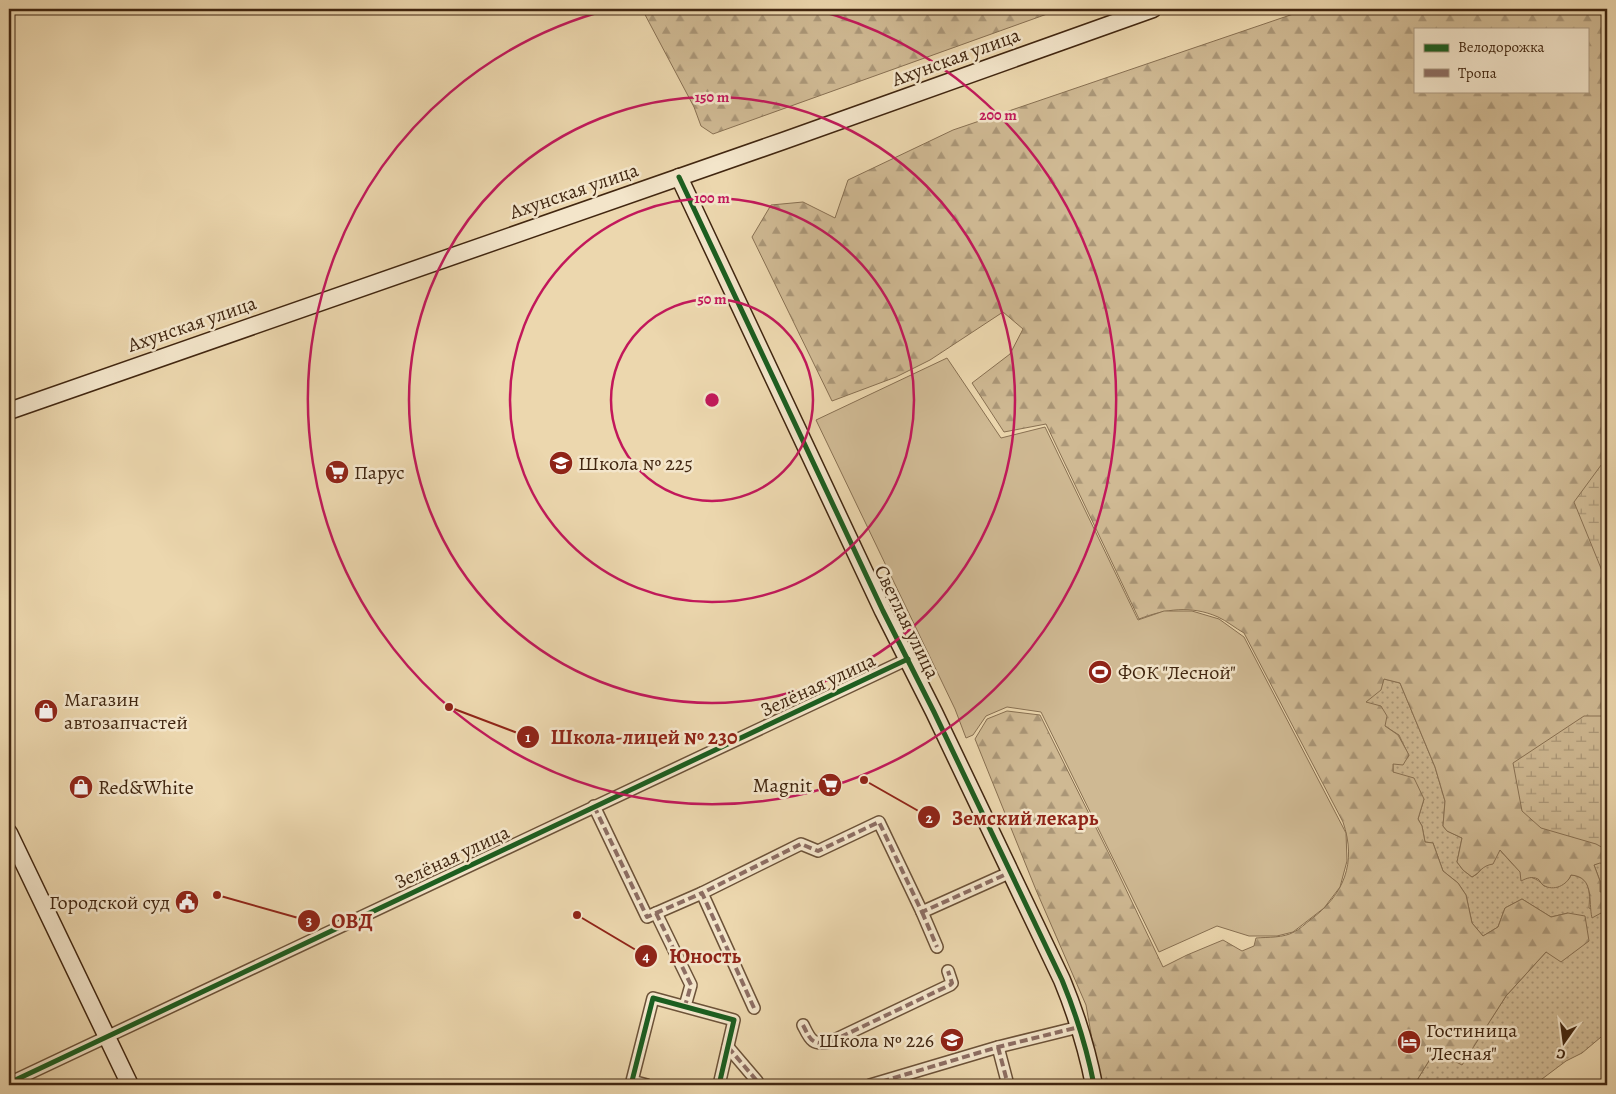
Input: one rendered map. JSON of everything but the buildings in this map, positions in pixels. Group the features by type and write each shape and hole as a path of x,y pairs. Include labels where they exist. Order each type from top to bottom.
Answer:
{"main road":[{"name":"Ахунская улица","path":"9,411 1153,9"},
{"name":"Светлая улица","path":"679,177 883,611 908,659 1062,980 1087,1052 1094,1085"},
{"path":"9,833 130,1085"}],"street":[{"name":"Зелёная улица","path":"9,1083 908,659"},
{"path":"594,806 647,917 702,893 801,844 818,851 879,822 937,947"},
{"path":"922,912 1011,872"},
{"path":"702,893 754,1008"},
{"path":"656,913 691,985 685,1006"},
{"path":"803,1024 810,1040 822,1044 830,1042 950,986 952,980 948,971"},
{"path":"648,1085 632,1081 653,998 734,1020 719,1085"},
{"path":"870,1085 998,1047 1079,1027"},
{"path":"728,1047 757,1081 756,1085"},
{"path":"998,1047 1008,1085"}],"green space":[{"path":"642,9 1061,9 713,134 701,126 694,107"},
{"path":"1308,9 1607,9 1607,865 1600,863 1594,865 1600,881 1600,892 1606,891 1607,887 1607,908 1592,918 1589,891 1584,880 1579,877 1571,875 1566,882 1556,888 1547,887 1534,878 1527,878 1521,881 1520,872 1500,850 1493,864 1483,868 1472,877 1463,870 1457,862 1462,838 1447,831 1443,826 1445,801 1435,767 1400,683 1384,679 1381,690 1366,702 1381,706 1387,716 1385,726 1398,735 1409,755 1403,765 1393,764 1393,772 1414,778 1424,799 1418,819 1422,826 1425,842 1433,843 1443,871 1458,883 1466,895 1472,923 1483,936 1498,927 1505,908 1522,899 1551,917 1568,913 1585,916 1589,941 1561,962 1546,952 1506,996 1462,1065 1435,1051 1414,1085 1100,1085 1086,1005 1036,890 975,739 987,719 1007,711 1040,715 1163,967 1223,940 1242,951 1254,946 1256,938 1290,934 1322,910 1339,889 1348,864 1349,851 1343,822 1244,633 1225,620 1198,611 1168,611 1139,619 1046,424 1004,432 972,383 1010,354 1023,329 1003,312 930,360 896,377 832,401 752,237 771,205 803,202 835,218 848,180 953,130"},
{"name":"ФОК \"Лесной\"","path":"947,358 1001,438 1045,427 1138,620 1164,611 1192,611 1219,619 1244,637 1346,833 1347,861 1340,887 1324,908 1293,932 1277,936 1249,936 1217,926 1159,952 1041,712 1007,707 986,716 973,735 966,738 955,709 816,420"},
{"path":"1607,457 1607,583 1574,502"},
{"path":"1384,679 1400,683 1435,767 1445,801 1443,826 1447,831 1462,838 1457,862 1463,870 1472,877 1500,850 1520,871 1544,886 1566,882 1571,875 1578,876 1588,886 1589,908 1601,913 1607,908 1607,1032 1582,1053 1566,1061 1538,1082 1538,1085 1414,1085 1435,1051 1462,1064 1506,996 1547,951 1568,913 1551,917 1522,899 1505,908 1498,927 1483,936 1472,923 1466,895 1458,883 1443,871 1433,843 1425,842 1422,826 1418,819 1424,799 1393,772 1393,763 1409,756 1399,735 1385,726 1366,702"},
{"path":"1584,716 1607,716 1607,850 1596,844 1541,828 1522,811 1513,763"},
{"path":"1600,862 1607,865 1606,891 1600,893 1600,881 1594,865"}],"marked path":[{"path":"594,806 647,917 702,893"},
{"path":"754,1008 702,893 801,844 818,851 879,822 922,912 1011,872"},
{"path":"922,912 937,947"},
{"path":"656,913 691,985 685,1006"},
{"path":"803,1025 815,1042 830,1042 950,985 952,983 948,971"},
{"path":"870,1085 998,1047 1079,1027"},
{"path":"728,1047 757,1081 755,1085"},
{"path":"998,1047 1008,1085"}],"cycle path":[{"path":"679,177 883,611 934,712 1062,980 1081,1032 1094,1085"},
{"path":"9,1083 908,659"},
{"path":"647,1085 632,1081 653,998 734,1020 719,1085"}],"place":[{"name":"Школа № 225","path":"561,463"},
{"name":"Парус","path":"337,472"},
{"name":"ФОК \"Лесной\"","path":"1100,672"},
{"name":"Школа-лицей № 230","path":"449,707"},
{"name":"Магазин автозапчастей","path":"46,711"},
{"name":"Земский лекарь","path":"864,780"},
{"name":"Magnit","path":"830,785"},
{"name":"Red&White","path":"81,787"},
{"name":"ОВД","path":"217,895"},
{"name":"Городской суд","path":"187,902"},
{"name":"Юность","path":"577,915"},
{"name":"Школа № 226","path":"952,1040"},
{"name":"Гостиница \"Лесная\"","path":"1409,1042"}]}
